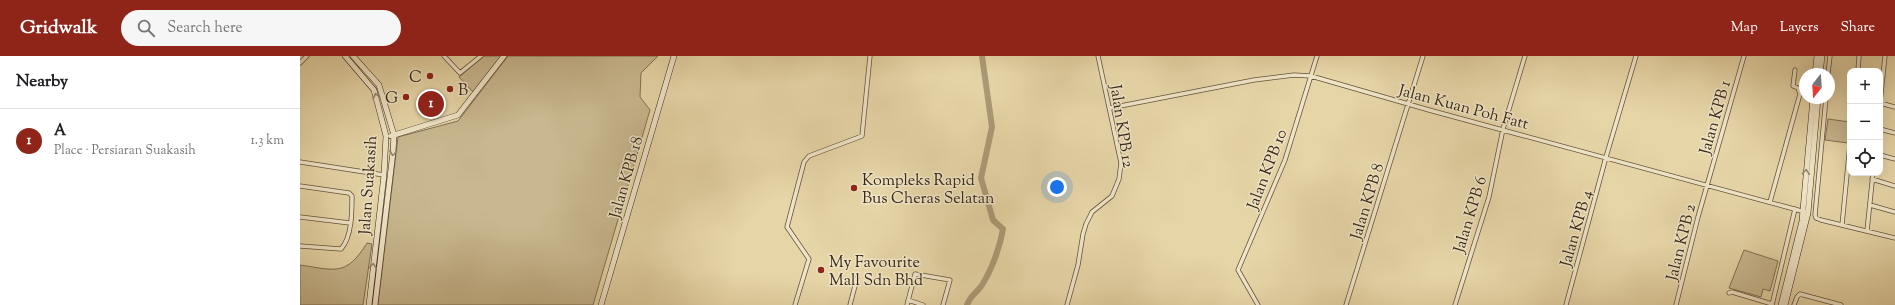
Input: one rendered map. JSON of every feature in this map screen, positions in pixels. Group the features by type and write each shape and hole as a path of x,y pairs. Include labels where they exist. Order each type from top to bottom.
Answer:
{"main road":[{"name":"Jalan Suakasih","path":"344,56 374,90 386,136 384,175 369,305"},
{"name":"Jalan Suakasih","path":"353,56 379,85 394,135 375,305"},
{"path":"386,136 394,135 458,115 504,56"},
{"name":"Jalan KPB 18","path":"601,305 674,56"},
{"path":"1816,68 1817,56"},
{"path":"1821,68 1822,56"},
{"path":"1781,305 1806,212 1813,104"},
{"path":"1785,305 1806,212 1817,104"}],"street":[{"path":"301,61 307,56"},
{"path":"444,56 460,72 481,56"},
{"path":"795,305 809,259 788,227 804,162 809,156 862,136 870,56"},
{"name":"Jalan KPB 12","path":"1067,305 1078,265 1082,234 1086,224 1092,212 1112,196 1121,173 1121,163 1098,56"},
{"name":"Jalan KPB 10","path":"1258,305 1238,270 1285,160 1317,56"},
{"name":"Jalan KPB 8","path":"1346,305 1423,56"},
{"name":"Jalan KPB 6","path":"1455,305 1488,197 1503,130 1525,56"},
{"name":"Jalan KPB 4","path":"1566,305 1606,157 1636,56"},
{"name":"Jalan KPB 1","path":"1707,186 1744,56"},
{"path":"1829,68 1830,56"},
{"path":"1858,68 1859,56"},
{"path":"1883,75 1885,56"},
{"path":"1770,202 1800,94 1798,88 1792,84 1795,70"},
{"name":"Jalan Kuan Poh Fatt","path":"1110,108 1254,80 1294,75 1311,76 1503,130 1806,212"},
{"path":"1825,104 1814,210 1816,218 1895,238"},
{"path":"1883,104 1895,107"},
{"path":"1883,130 1895,133"},
{"path":"1883,156 1895,159"},
{"path":"300,162 384,175"},
{"path":"1842,225 1848,176"},
{"path":"1867,231 1872,176"},
{"path":"1872,179 1895,186"},
{"path":"300,186 351,194 352,207 347,240 341,249 300,246"},
{"name":"Jalan KPB 2","path":"1676,305 1707,186"},
{"path":"1870,205 1895,212"},
{"path":"1729,293 1732,292 1772,304 1795,209"},
{"path":"300,216 350,223"},
{"path":"907,305 915,274 950,280 943,305"},
{"path":"850,305 857,278"},
{"path":"1794,305 1798,295 1841,305"},
{"path":"1817,305 1819,299"},
{"path":"908,300 923,305"}],"shaded area":[{"path":"483,56 502,56 474,93 459,77"},
{"path":"508,56 658,56 641,73 640,97 650,110 593,305 378,305 398,137 458,121"},
{"path":"1828,119 1847,122 1847,143 1825,140"},
{"path":"367,243 372,244 363,305 300,305 300,265 339,269 353,261 360,254"},
{"path":"1744,250 1778,261 1770,291 1763,289 1761,297 1729,288"}],"waterway":[{"path":"967,305 970,298 980,288 989,272 998,250 1003,229 993,220 981,178 992,127 982,56"}],"place":[{"name":"C","path":"430,76"},
{"name":"B","path":"450,89"},
{"name":"G","path":"406,97"},
{"name":"A","path":"431,104"},
{"name":"Kompleks Rapid Bus Cheras Selatan","path":"854,188"},
{"name":"My Favourite Mall Sdn Bhd","path":"821,270"}]}
